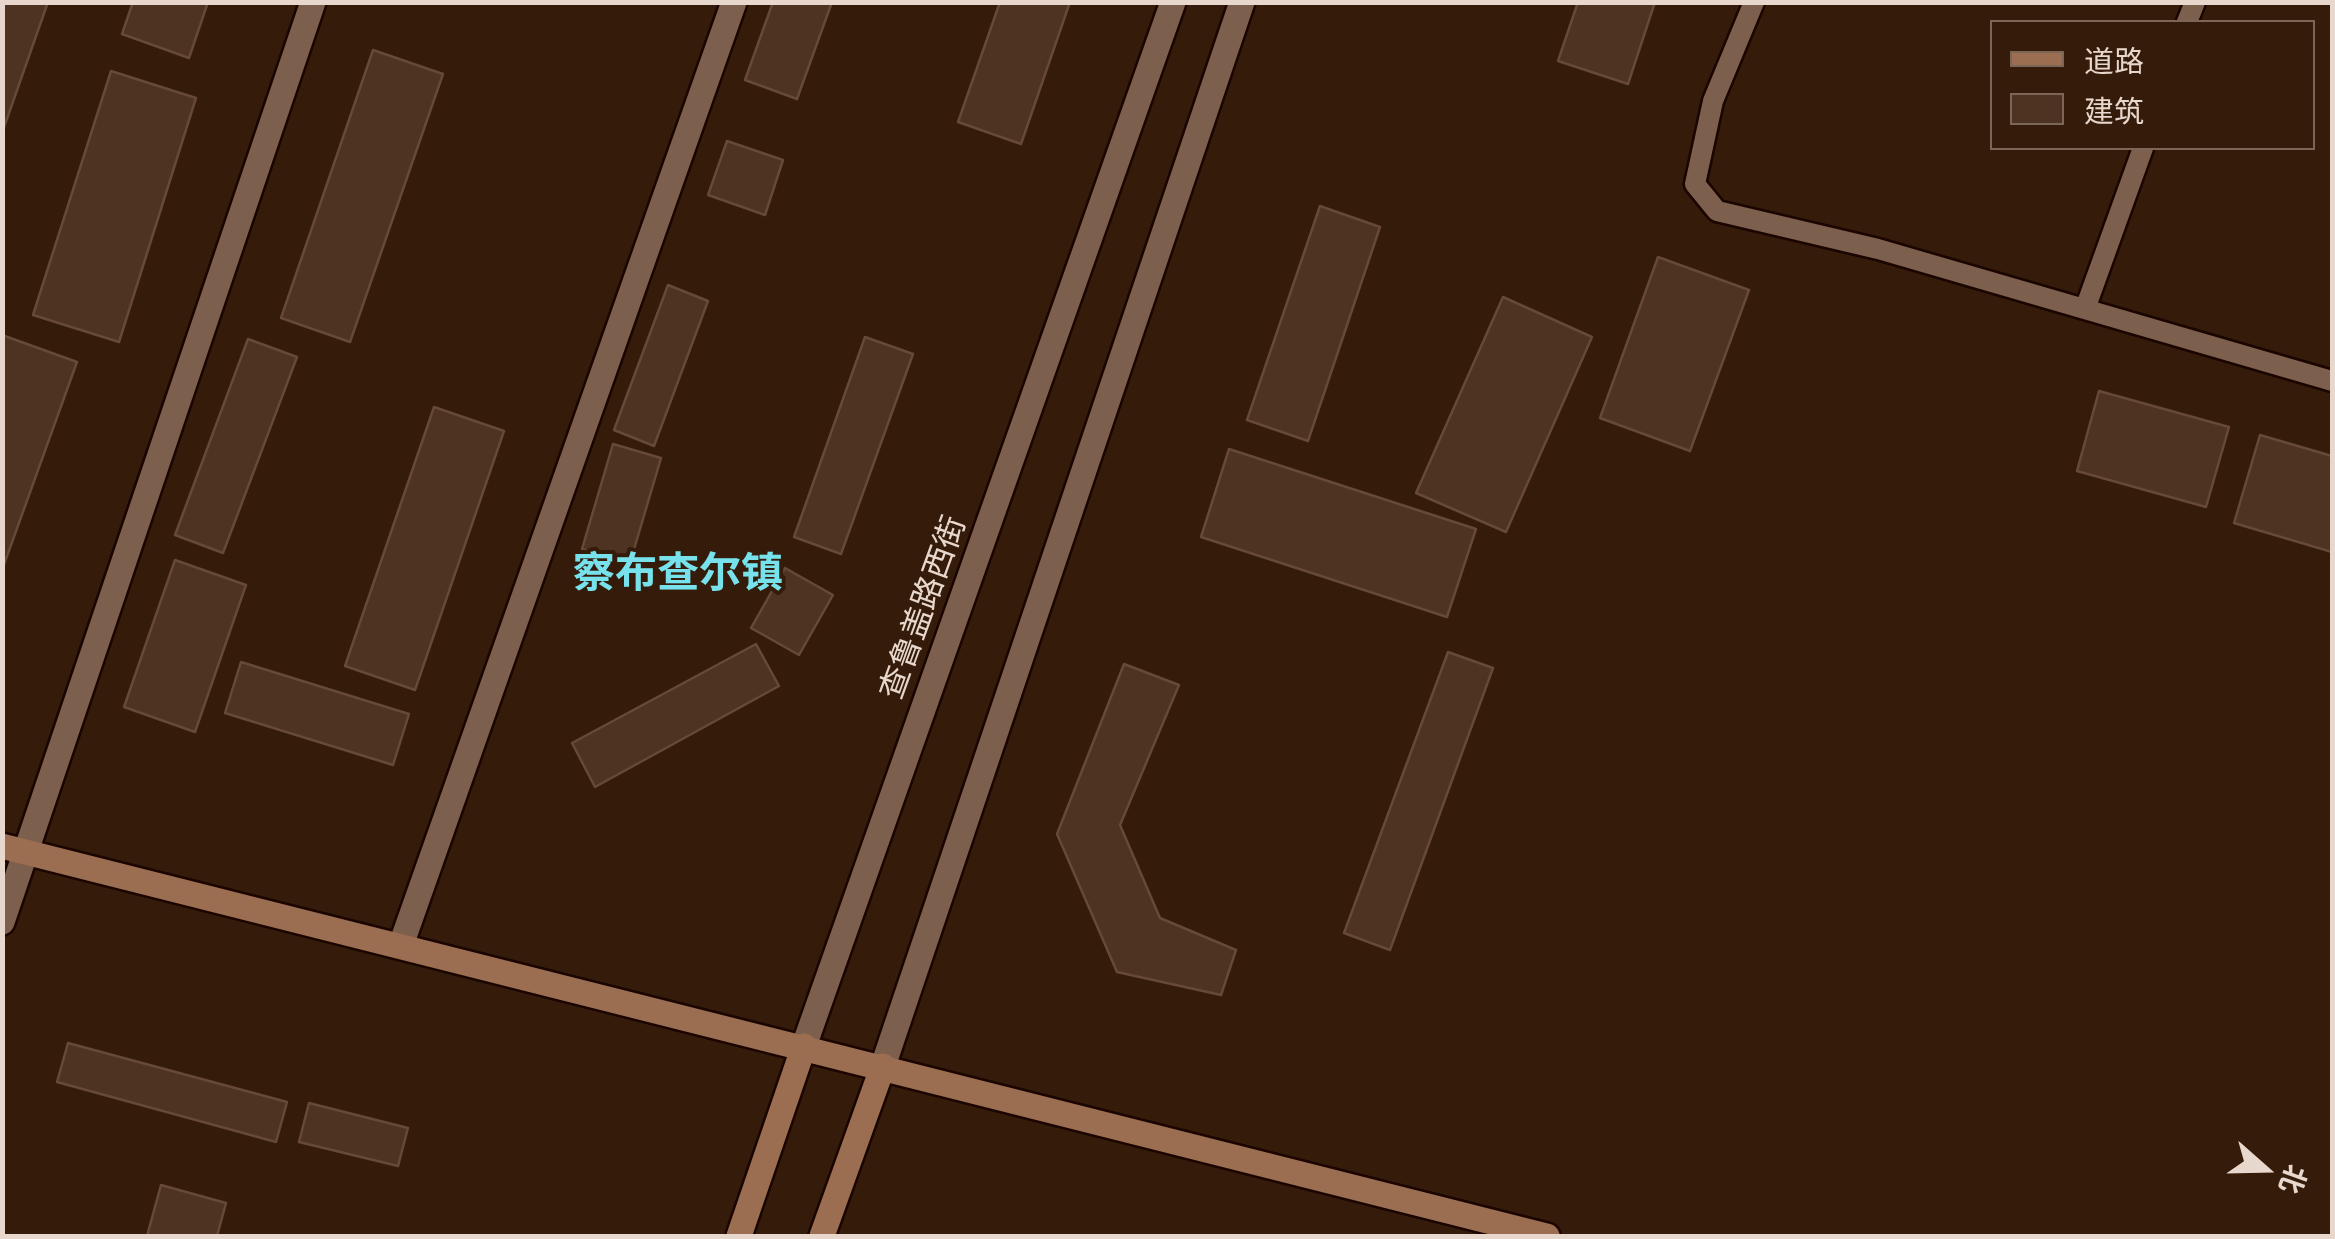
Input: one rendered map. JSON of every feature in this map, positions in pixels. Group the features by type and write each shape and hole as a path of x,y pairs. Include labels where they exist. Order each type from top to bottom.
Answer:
{"main road":[{"path":"14,848 1546,1236"},
{"name":"查鲁盖路西街","path":"738,1236 804,1046"},
{"path":"822,1236 883,1066"}],"street":[{"path":"2,922 14,848 313,2"},
{"path":"401,945 734,2"},
{"name":"查鲁盖路西街","path":"804,1046 1173,2"},
{"path":"883,1066 1242,2"}],"lane":[{"path":"1754,2 1714,101 1696,184 1717,211 1878,249 2332,381"},
{"path":"2086,309 2142,150"}],"building":[{"path":"2,2 48,2 2,133"},
{"path":"133,2 208,2 189,58 122,34"},
{"path":"773,2 832,2 797,99 745,80"},
{"path":"1000,2 1070,2 1021,144 958,122"},
{"path":"1578,2 1655,2 1628,84 1558,61"},
{"path":"373,50 443,74 350,342 281,318"},
{"path":"111,71 196,98 119,342 33,315"},
{"path":"727,141 783,160 765,215 708,195"},
{"path":"1320,206 1380,227 1308,441 1247,420"},
{"path":"1658,257 1749,290 1690,451 1600,418"},
{"path":"668,285 708,301 654,446 614,430"},
{"path":"1503,297 1592,337 1506,532 1416,493"},
{"path":"2,335 77,362 2,570"},
{"path":"865,337 913,354 841,554 794,537"},
{"path":"248,339 297,357 223,553 175,535"},
{"path":"2099,391 2229,427 2206,507 2077,471"},
{"path":"434,407 504,431 415,690 345,666"},
{"path":"2260,435 2332,456 2332,552 2234,523"},
{"path":"613,444 661,458 630,563 582,549"},
{"path":"1229,449 1476,529 1447,617 1201,537"},
{"path":"175,560 246,585 195,732 124,707"},
{"path":"785,568 833,595 799,655 751,628"},
{"path":"756,644 779,686 595,787 572,743"},
{"path":"1448,652 1493,668 1390,950 1344,933"},
{"path":"241,662 409,714 393,765 225,713"},
{"path":"1124,664 1179,685 1120,825 1160,918 1236,950 1221,995 1117,972 1057,834"},
{"path":"68,1043 287,1102 276,1142 57,1082"},
{"path":"309,1103 408,1128 398,1166 299,1142"},
{"path":"161,1185 226,1203 217,1236 147,1236"}],"district":[{"name":"察布查尔镇","path":"678,575"}]}
